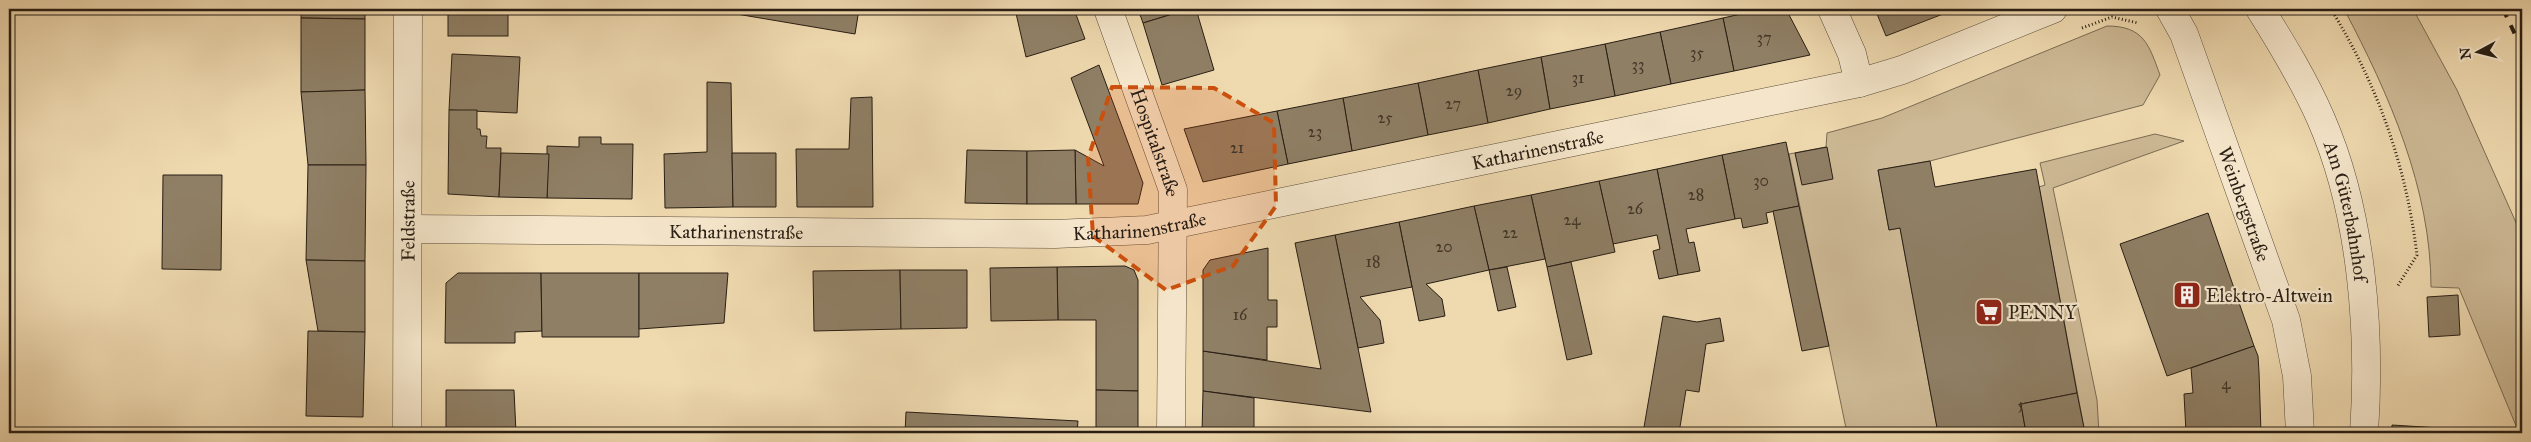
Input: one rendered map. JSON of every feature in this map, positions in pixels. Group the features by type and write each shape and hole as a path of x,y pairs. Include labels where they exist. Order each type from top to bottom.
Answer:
{"street":[{"name":"Feldstraße","path":"407,433 408,9"},
{"name":"Hospitalstraße","path":"1108,9 1173,190 1171,433"},
{"path":"1832,9 1852,54 1859,83 1902,70 2052,9"},
{"name":"Weinbergstraße","path":"2170,9 2184,34 2286,320 2297,376 2300,433"},
{"name":"Am Güterbahnhof","path":"2260,9 2297,70 2321,119 2340,178 2361,281 2368,385 2364,433"},
{"name":"Katharinenstraße","path":"408,229 1055,234 1120,232 1174,225 1859,83"}],"path":[{"path":"2076,30 2112,17 2130,19 2142,25"}],"highlighted area":[{"path":"1112,87 1214,88 1274,123 1276,206 1233,266 1166,290 1093,236 1088,158"}],"shaded area":[{"path":"2344,9 2413,9 2457,90 2522,236 2522,433 2519,433 2459,288 2431,287 2429,250 2424,214 2415,178 2391,108 2361,41"},
{"path":"2107,26 2129,29 2143,39 2148,46 2160,75 2143,105 1930,161 1878,170 1889,230 1900,228 1938,433 1847,433 1789,154 1826,147 1827,133 1882,118"},
{"path":"2155,134 2184,141 2053,188 2097,400 2099,433 2085,433 2039,187 2045,185 2040,163"}],"building":[{"path":"301,9 365,9 365,19 301,18"},
{"path":"448,9 508,9 508,36 448,36"},
{"path":"707,9 859,9 855,34"},
{"path":"1015,9 1074,9 1085,39 1026,57"},
{"path":"1138,9 1189,9 1143,23"},
{"path":"1189,9 1196,9 1214,70 1162,85 1143,23"},
{"path":"1749,9 1786,9 1810,55 1734,71 1723,18 1750,12"},
{"path":"1875,9 1956,9 1886,36"},
{"path":"301,18 365,19 365,90 301,92"},
{"path":"1723,18 1734,71 1671,84 1660,32"},
{"path":"1660,32 1671,84 1615,96 1605,44"},
{"path":"1605,44 1615,96 1550,109 1541,57"},
{"path":"452,54 520,57 517,113 449,110"},
{"path":"1541,57 1550,109 1488,123 1478,70"},
{"path":"1099,65 1143,183 1138,204 1076,204 1075,150 1104,166 1071,78"},
{"path":"1478,70 1488,123 1428,135 1418,83"},
{"path":"707,82 731,83 733,207 665,208 664,154 707,152"},
{"path":"1418,83 1428,135 1352,151 1343,98"},
{"path":"365,90 366,165 308,165 301,92"},
{"path":"872,97 873,207 797,207 796,149 849,149 851,98"},
{"path":"1343,98 1352,151 1288,164 1277,111"},
{"path":"449,110 477,110 477,129 480,129 481,136 487,136 486,148 501,148 499,197 448,194"},
{"path":"1277,111 1288,164 1203,182 1184,129"},
{"path":"579,137 601,137 601,144 633,144 632,199 547,198 547,146 579,147"},
{"path":"1786,142 1799,206 1766,213 1768,223 1743,228 1741,218 1735,219 1722,155"},
{"path":"1827,147 1833,179 1802,185 1795,153"},
{"path":"967,150 1027,151 1027,204 965,203"},
{"path":"1075,150 1076,204 1027,204 1027,151"},
{"path":"501,153 549,154 547,198 499,197"},
{"path":"732,153 776,153 776,207 733,207"},
{"path":"1722,155 1735,219 1686,229 1689,243 1694,242 1700,271 1678,275 1657,169"},
{"name":"PENNY","path":"1930,161 1935,187 2036,169 2077,393 2021,404 2026,433 1938,433 1900,228 1889,230 1878,170"},
{"path":"308,165 366,165 365,261 306,260"},
{"path":"1657,169 1678,275 1659,279 1653,251 1660,249 1657,235 1613,244 1599,181"},
{"path":"163,175 222,175 221,270 162,269"},
{"path":"1599,181 1615,252 1547,267 1531,195"},
{"path":"1531,195 1545,259 1489,270 1474,206"},
{"path":"1474,206 1489,270 1426,284 1442,299 1445,316 1419,321 1399,222"},
{"path":"1799,206 1829,346 1802,351 1773,211"},
{"name":"Elektro-Altwein","path":"2208,213 2254,346 2167,376 2120,244"},
{"path":"1399,222 1412,287 1360,297 1380,320 1384,343 1358,348 1335,235"},
{"path":"1335,235 1371,412 1203,391 1203,351 1321,369 1295,243"},
{"path":"1268,248 1268,300 1277,300 1277,327 1267,327 1267,360 1203,351 1203,270 1210,260"},
{"path":"306,260 365,261 365,332 318,331"},
{"path":"1571,262 1592,354 1567,360 1547,267"},
{"path":"1125,266 1134,270 1138,280 1138,391 1096,390 1096,320 1058,320 1057,267"},
{"path":"1057,267 1058,320 991,321 990,268"},
{"path":"1507,267 1516,307 1498,311 1489,270"},
{"path":"900,270 901,329 814,331 813,271"},
{"path":"900,270 967,270 967,328 901,329"},
{"path":"458,273 541,273 542,331 515,332 515,343 445,343 446,283"},
{"path":"541,273 639,273 639,337 542,337"},
{"path":"639,273 728,273 724,323 639,329"},
{"path":"2458,295 2460,335 2429,337 2427,297"},
{"path":"1663,316 1697,322 1720,318 1724,341 1706,344 1699,392 1686,390 1679,433 1643,433"},
{"path":"308,331 365,332 363,417 306,416"},
{"path":"2254,346 2258,356 2261,433 2186,433 2184,394 2193,393 2191,368"},
{"path":"446,390 514,390 516,433 446,433"},
{"path":"1096,390 1138,391 1138,433 1096,433"},
{"path":"1203,391 1254,398 1254,433 1202,433"},
{"path":"2077,393 2085,433 2026,433 2021,404"},
{"path":"906,412 1078,421 1077,433 905,433"},
{"path":"2392,425 2456,429 2456,433 2392,433"}],"railway":[{"path":"2503,9 2522,49"}],"place":[{"name":"Elektro-Altwein","path":"2187,295"},
{"name":"PENNY","path":"1989,312"}]}
